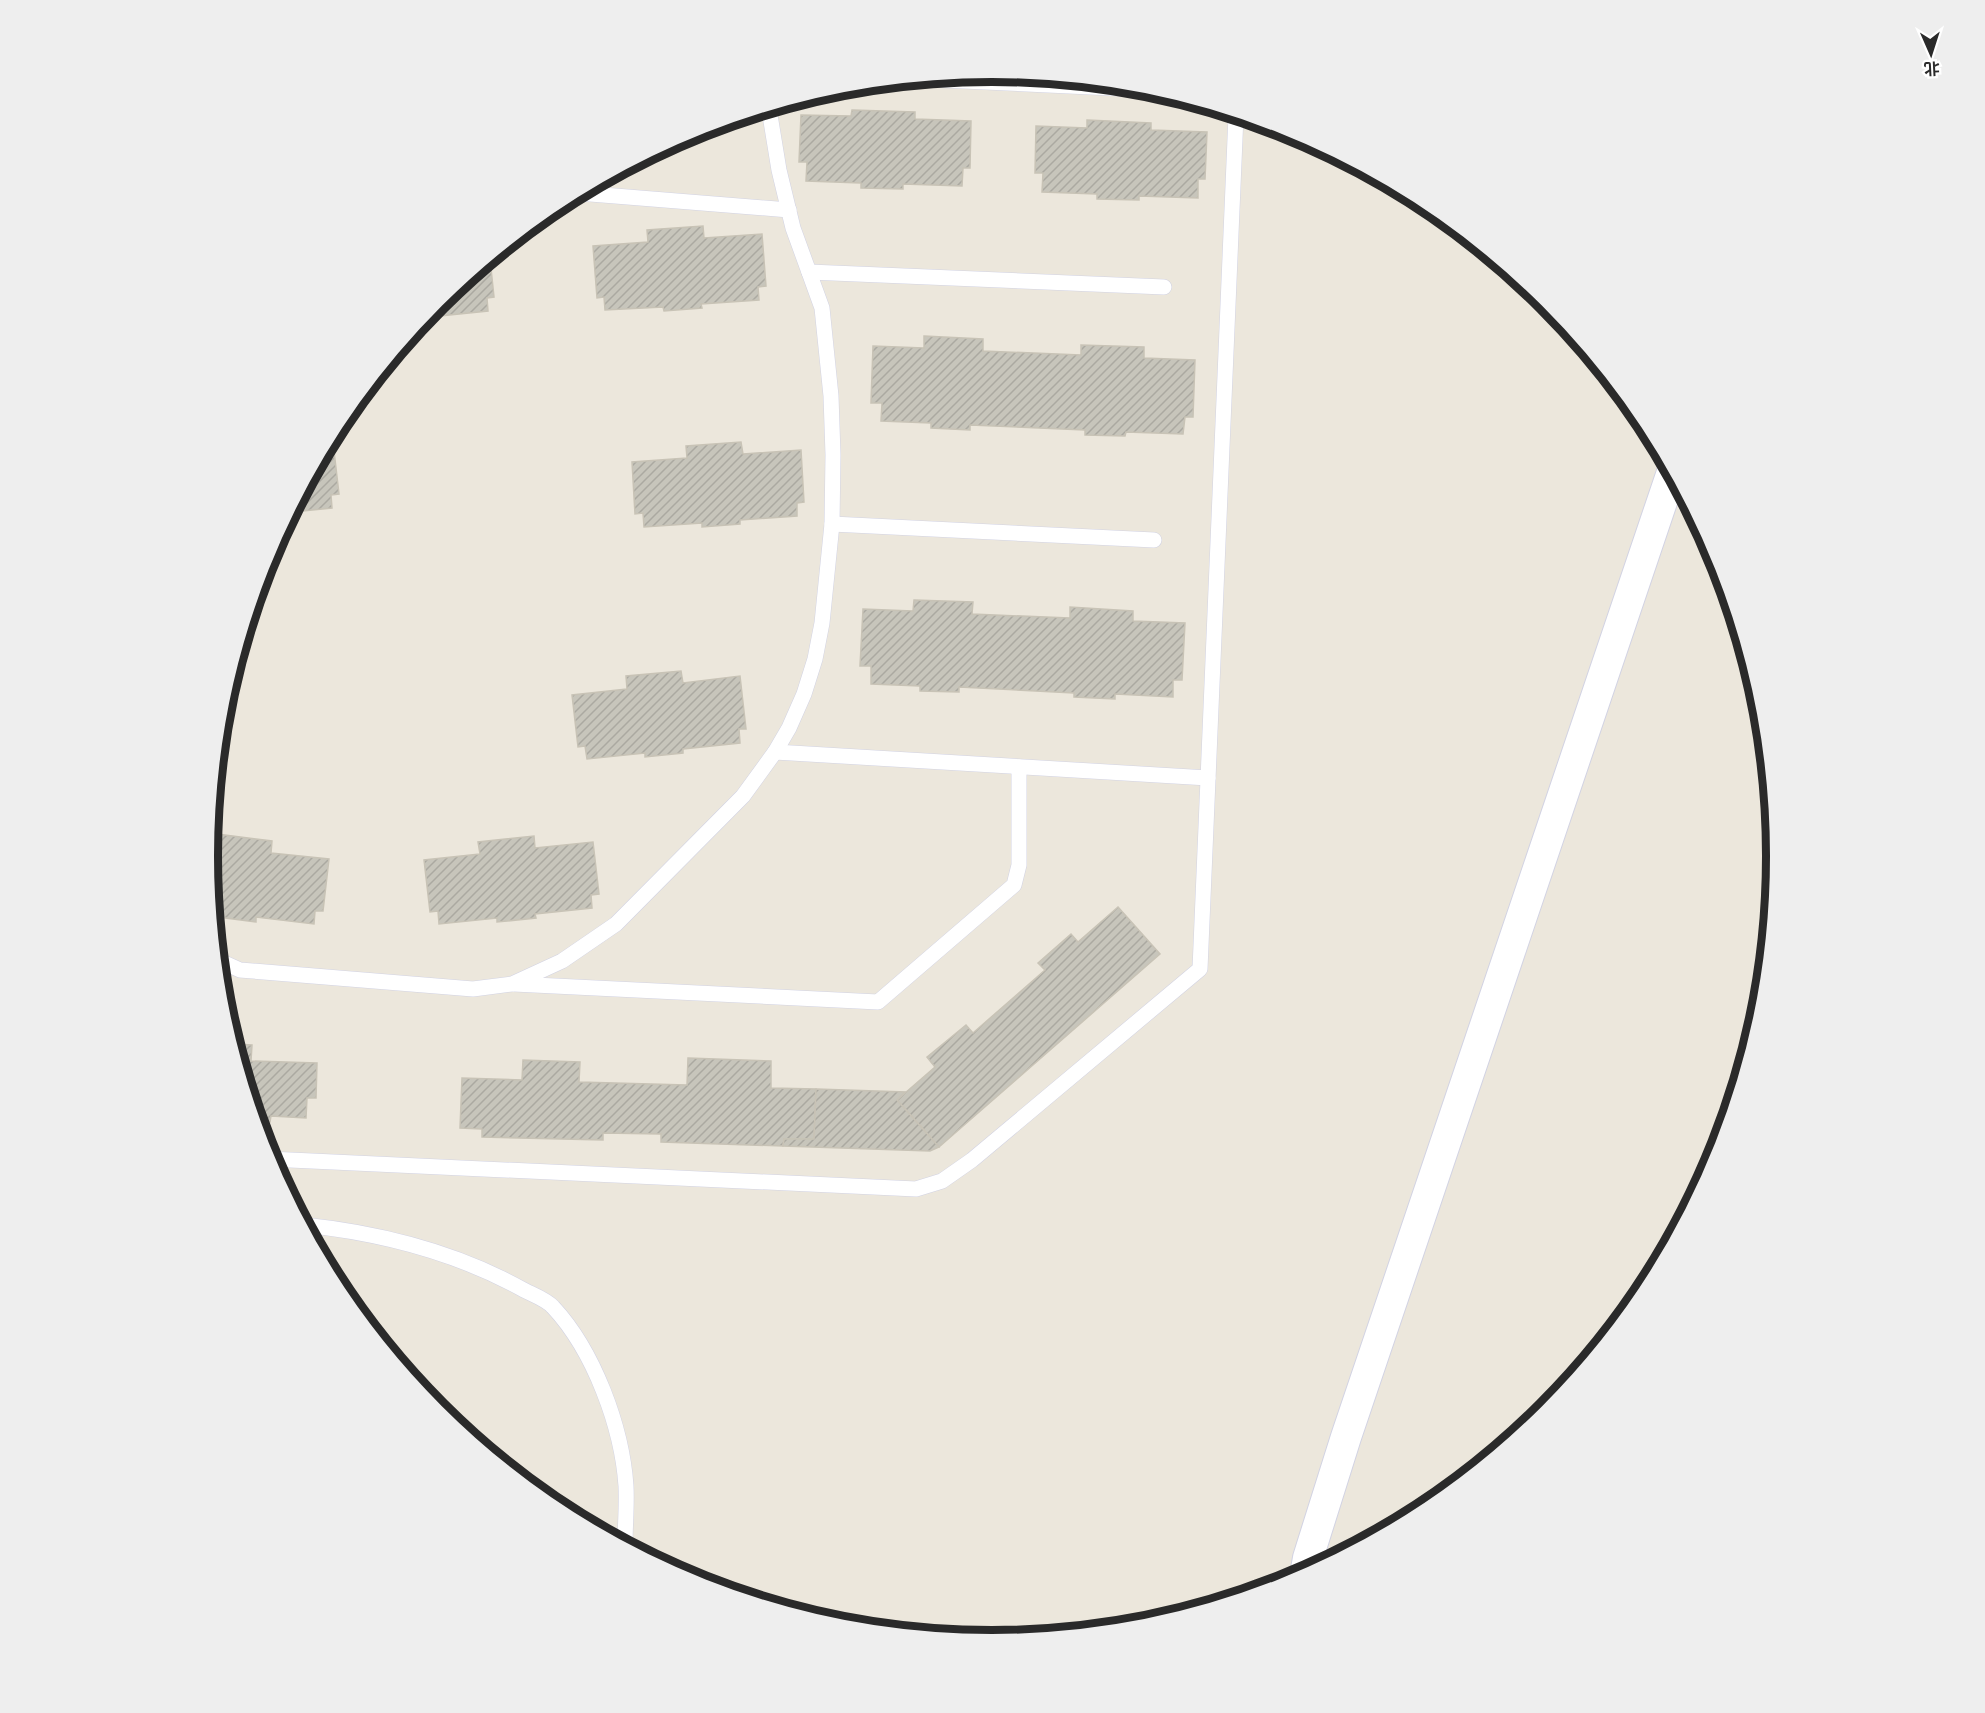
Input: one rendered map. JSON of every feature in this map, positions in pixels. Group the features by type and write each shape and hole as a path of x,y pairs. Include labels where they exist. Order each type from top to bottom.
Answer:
{"street":[{"path":"1307,1564 1346,1437 1669,481"}],"lane":[{"path":"988,82 1058,86"},
{"path":"512,984 562,961 616,924 743,796 775,752 789,728 804,694 815,659 822,623 832,524 831,396 822,308 789,210 779,170 770,116"},
{"path":"280,1160 916,1189 942,1181 972,1160 1200,969 1236,122"},
{"path":"592,194 789,210"},
{"path":"809,272 1164,287"},
{"path":"832,524 1154,540"},
{"path":"775,752 1208,778"},
{"path":"226,964 240,970 473,989 512,984 878,1002 1014,885 1018,865 1019,767"},
{"path":"312,1226 345,1229 385,1237 464,1261 509,1281 552,1305 576,1338 596,1375 610,1411 621,1448 626,1486 625,1538"}],"building":[{"path":"852,110 915,112 915,119 971,121 970,168 963,168 962,186 903,184 903,189 861,188 861,183 806,181 807,162 799,162 801,115 851,116"},
{"path":"1087,120 1151,123 1151,130 1207,132 1205,179 1198,179 1198,198 1139,196 1139,200 1097,199 1097,194 1042,192 1043,173 1035,173 1036,126 1087,128"},
{"path":"703,226 704,238 762,234 766,286 758,287 759,300 701,304 702,308 664,311 663,307 605,310 604,297 597,298 593,246 648,242 647,230"},
{"path":"491,267 494,297 487,298 488,311 438,316"},
{"path":"924,336 983,339 983,351 1081,355 1081,345 1144,347 1144,358 1195,360 1193,417 1185,417 1183,434 1126,432 1125,436 1085,435 1085,430 970,425 970,430 931,428 931,423 881,421 882,403 871,403 873,346 924,348"},
{"path":"741,442 743,454 801,450 804,502 797,503 797,516 740,520 740,524 702,527 702,523 644,527 643,513 635,514 632,462 687,458 686,446"},
{"path":"334,450 339,494 331,495 332,508 300,511"},
{"path":"914,600 973,602 972,614 1070,618 1070,607 1133,611 1133,621 1185,623 1182,680 1173,680 1173,697 1115,694 1115,699 1074,697 1074,693 959,687 959,692 920,691 920,686 871,684 871,666 860,666 863,609 913,611"},
{"path":"681,671 683,683 740,676 746,729 739,729 740,743 683,749 683,753 645,757 645,753 587,759 585,746 578,747 572,695 627,689 626,676"},
{"path":"219,834 272,841 271,853 329,859 323,911 315,911 314,924 256,917 256,922 221,917"},
{"path":"534,836 535,848 593,842 599,894 591,895 592,908 535,914 536,918 497,922 497,918 439,924 438,911 430,912 424,860 480,854 478,842"},
{"path":"1118,907 1160,954 939,1147 897,1100 935,1067 927,1057 966,1025 973,1033 1045,970 1038,963 1071,934 1078,942"},
{"path":"242,1044 252,1045 251,1061 317,1063 316,1098 307,1098 306,1118 271,1116 270,1122 266,1122"},
{"path":"688,1058 771,1061 771,1088 816,1089 814,1139 784,1139 783,1146 661,1142 661,1134 603,1133 603,1140 482,1137 482,1129 460,1128 462,1078 522,1080 523,1060 580,1062 579,1082 687,1085"},
{"path":"816,1089 905,1092 897,1100 939,1147 930,1151 783,1146 784,1139 814,1139"}]}
